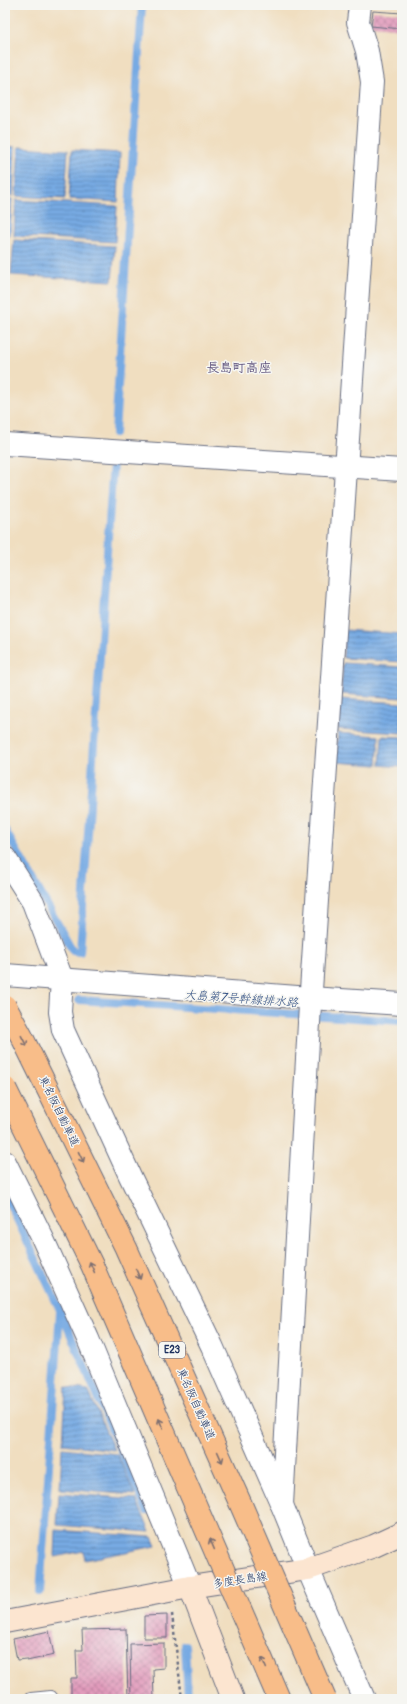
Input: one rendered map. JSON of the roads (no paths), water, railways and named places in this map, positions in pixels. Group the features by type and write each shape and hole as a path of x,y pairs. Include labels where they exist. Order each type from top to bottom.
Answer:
{"highway":[{"name":"東名阪自動車道","path":"5,1006 22,1037 126,1248 242,1507 325,1699"},
{"path":"5,1088 92,1264 279,1699"}],"main road":[{"name":"多度長島線","path":"5,1622 190,1587 308,1569 374,1546 402,1534"},
{"path":"190,1587 234,1699"}],"street":[{"path":"282,1505 309,1010 372,82 367,51 358,22 360,5"},
{"path":"5,444 402,470"},
{"path":"5,858 33,902 62,979 60,1012 63,1030 130,1176 212,1346 282,1505 364,1699"},
{"path":"5,975 62,979 309,1010 402,1004"},
{"path":"5,1162 42,1236 88,1339 190,1587"}],"lane":[{"path":"31,1699 51,1697"}],"water":[{"path":"5,146 15,147 13,196 5,195"},
{"path":"19,147 68,150 65,199 16,196"},
{"path":"72,150 120,153 118,202 69,199"},
{"path":"5,199 12,199 10,236 5,236"},
{"path":"16,200 117,206 115,242 14,236"},
{"path":"14,240 115,246 112,281 11,275"},
{"path":"345,630 402,634 402,662 343,658"},
{"path":"343,663 402,667 402,698 341,694"},
{"path":"341,699 402,703 402,733 338,729"},
{"path":"338,733 379,736 377,765 336,762"},
{"path":"382,736 402,737 402,767 380,765"},
{"path":"66,1387 88,1390 114,1450 63,1444"},
{"path":"62,1448 117,1454 135,1495 60,1489"},
{"path":"59,1493 136,1499 150,1532 57,1525"},
{"path":"56,1530 152,1537 156,1546 85,1560 83,1551 55,1557"}],"waterway":[{"path":"115,433 142,5"},
{"path":"5,830 73,951 80,952 113,463"},
{"name":"大島第7号幹線排水路","path":"79,1000 402,1021"},
{"path":"5,1194 60,1310 147,1511"},
{"path":"40,1592 60,1312"},
{"path":"185,1645 188,1699"}],"district":[{"name":"長島町高座","path":"239,368"}]}
